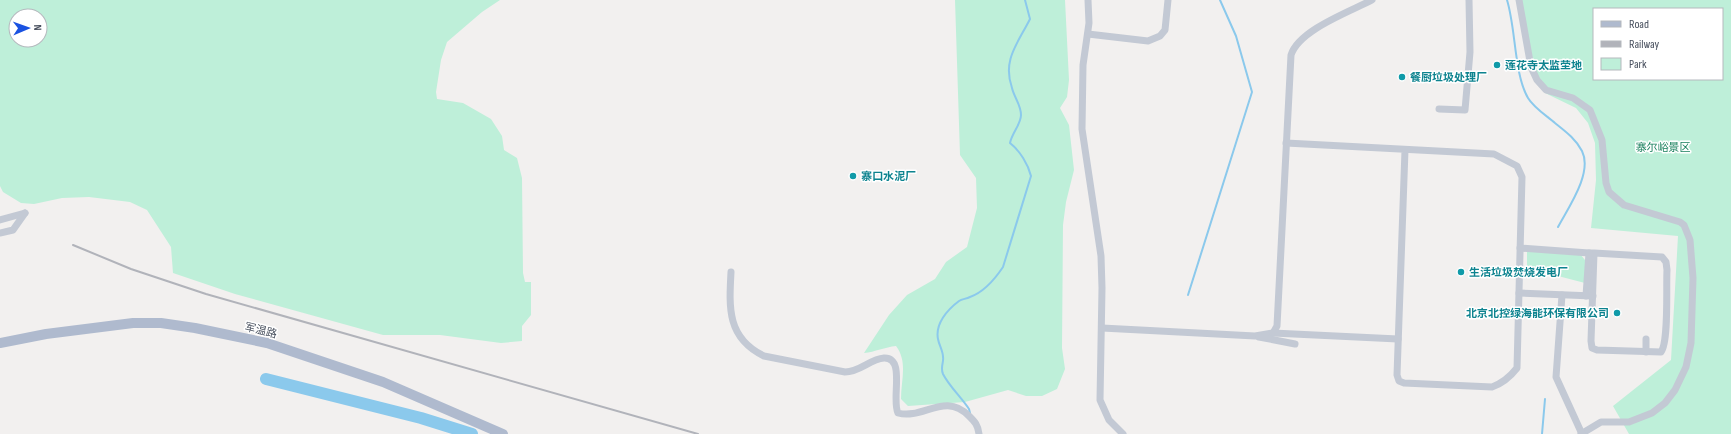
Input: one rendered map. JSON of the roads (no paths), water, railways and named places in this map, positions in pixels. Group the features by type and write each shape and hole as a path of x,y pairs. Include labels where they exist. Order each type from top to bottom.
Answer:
{"main road":[{"name":"军温路","path":"4,342 133,322 161,323 195,328 267,343 383,382 503,434"}],"street":[{"path":"1088,0 1088,34 1083,65 1082,129 1101,256 1102,328 1100,400 1102,408 1109,420 1123,434"},
{"path":"1088,34 1148,42 1160,36 1164,30 1168,0"},
{"path":"1272,333 1277,326 1288,86 1292,51 1302,39 1312,31 1372,0"},
{"path":"1439,109 1465,110 1470,52 1469,0"},
{"path":"1519,0 1531,67 1536,80 1546,90 1574,98 1590,110 1602,140 1606,183 1609,192 1624,205 1680,222 1684,226 1690,240 1693,278 1691,343 1686,367 1675,390 1665,402 1652,413 1629,422 1601,422 1582,434 1556,377 1562,295"},
{"path":"1286,143 1494,154 1517,166 1522,177 1517,368 1499,385 1492,387 1404,383 1399,381 1397,375 1405,150"},
{"path":"0,220 25,213 13,230 0,233"},
{"path":"1520,248 1662,257 1666,262 1664,348 1660,352 1597,350 1592,348 1590,296 1591,253"},
{"path":"731,272 729,301 733,319 737,333 744,344 753,351 764,356 846,372 858,370 882,358 889,359 894,363 896,369 894,407 898,413 910,414 945,405 957,407 966,413 979,426 979,434"},
{"path":"1519,293 1590,296"},
{"path":"1102,328 1255,336 1295,344"},
{"path":"1255,336 1272,333 1398,339"},
{"path":"1646,339 1646,352"}],"waterway":[{"path":"970,413 969,409 948,383 943,374 943,355 939,341 938,328 946,313 950,309 959,301 980,292 993,280 1003,267 1031,176 1023,158 1010,143 1020,122 1021,115 1020,108 1009,78 1009,69 1010,60 1016,44 1030,19 1025,0"},
{"path":"1188,295 1252,92 1236,36 1220,0"},
{"path":"1507,0 1523,88 1531,102 1566,132 1580,147 1585,160 1582,180 1578,190 1558,227"},
{"path":"266,379 421,418 472,434"},
{"path":"1542,434 1545,399"}],"railway":[{"path":"73,245 131,269 206,294 698,434"}],"place":[{"name":"莲花寺太监茔地","path":"1497,65"},
{"name":"餐厨垃圾处理厂","path":"1402,77"},
{"name":"寨口水泥厂","path":"853,176"},
{"name":"生活垃圾焚烧发电厂","path":"1461,272"},
{"name":"北京北控绿海能环保有限公司","path":"1617,313"}],"park label":[{"name":"寨尔峪景区","path":"1663,147"}]}
